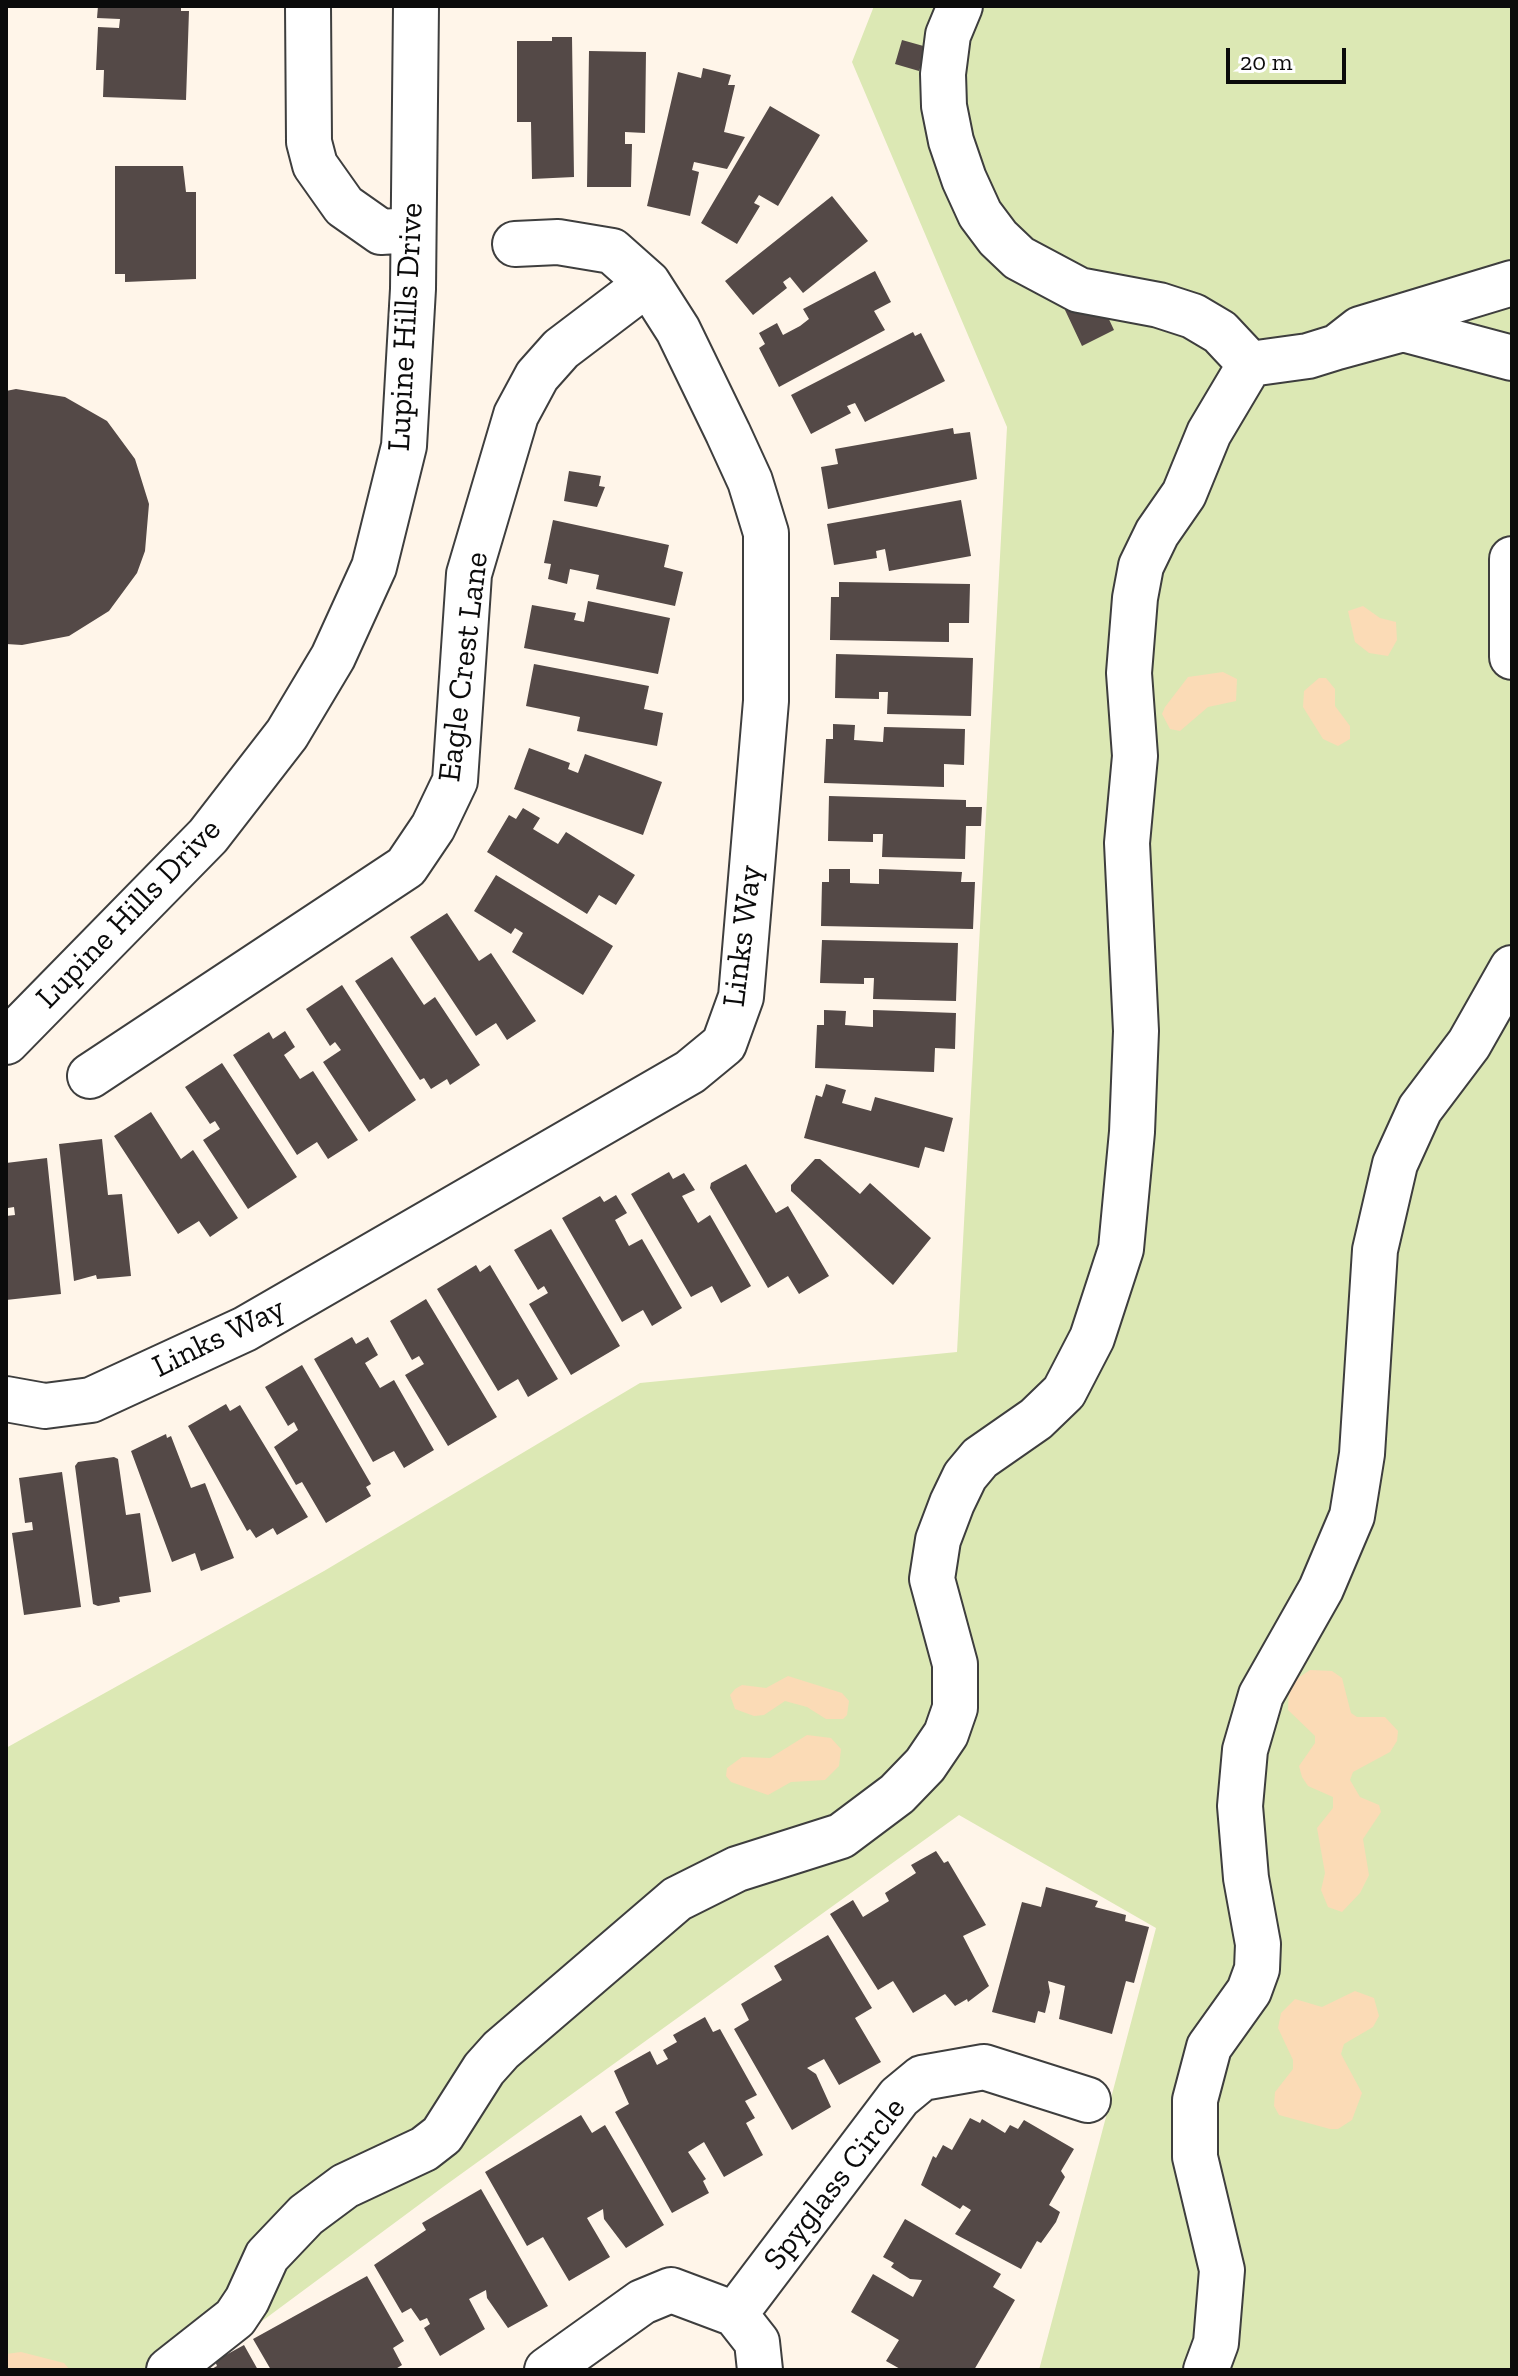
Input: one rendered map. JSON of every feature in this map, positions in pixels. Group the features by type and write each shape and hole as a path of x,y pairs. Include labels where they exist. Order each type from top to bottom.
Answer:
{"street":[{"path":"308,6 309,142 315,165 344,206 381,232 412,230"},
{"name":"Lupine Hills Drive","path":"6,1042 208,836 287,734 333,657 374,567 404,446 413,289 416,6"},
{"path":"960,6 948,35 943,74 944,106 951,141 964,179 980,214 998,238 1019,258 1079,290 1159,305 1193,316 1220,332 1250,364"},
{"name":"Links Way","path":"6,1399 45,1406 91,1400 245,1329 690,1072 724,1044 741,997 764,716 766,533 750,481 728,433 678,330 648,283 612,251 558,242 515,244"},
{"name":"Eagle Crest Lane","path":"90,1076 406,867 433,827 455,781 469,574 516,415 537,376 561,349 648,283"},
{"path":"1337,347 1360,329 1472,298 1512,283"},
{"path":"1250,364 1308,356 1403,329 1512,358"},
{"path":"169,2370 235,2318 247,2300 267,2256 306,2215 345,2186 424,2149 442,2135 484,2069 501,2050 653,1918 707,1881 841,1836 897,1794 925,1765 946,1734 955,1708 956,1688 955,1664 932,1579 938,1540 965,1476 980,1458 1036,1419 1064,1392 1083,1361 1121,1249 1135,1073 1134,975 1127,856 1135,756 1129,673 1135,598 1141,566 1157,533 1184,494 1209,433 1250,364"},
{"path":"1512,559 1512,657"},
{"path":"1206,2370 1216,2343 1222,2270 1195,2157 1194,2115 1200,2071 1209,2047 1249,1991 1257,1969 1258,1944 1246,1878 1240,1806 1245,1750 1261,1695 1321,1589 1352,1516 1361,1470 1375,1250 1395,1164 1420,1109 1469,1044 1512,968"},
{"name":"Spyglass Circle","path":"735,2314 899,2097 922,2078 984,2067 1088,2100"},
{"path":"547,2370 642,2302 671,2290 735,2314 757,2342 760,2370"}],"green space":[{"path":"874,6 1512,6 1512,2370 1039,2370 1156,1928 959,1815 443,2187 196,2370 6,2370 6,1748 324,1571 640,1383 957,1352 1007,427 852,62"}],"sand":[{"path":"1363,606 1380,618 1396,622 1397,640 1388,656 1369,653 1355,642 1348,611"},
{"path":"1223,672 1237,679 1236,701 1208,707 1180,731 1170,729 1162,714 1188,677"},
{"path":"1319,678 1326,678 1335,689 1335,706 1350,726 1350,739 1338,746 1323,739 1303,707 1304,691"},
{"path":"1310,1670 1332,1671 1342,1678 1351,1713 1357,1717 1385,1717 1398,1731 1397,1741 1390,1752 1353,1772 1350,1780 1360,1797 1379,1805 1381,1812 1363,1839 1369,1875 1360,1893 1342,1912 1328,1907 1321,1890 1325,1873 1317,1828 1333,1808 1333,1797 1308,1786 1302,1777 1299,1766 1315,1743 1315,1736 1288,1710 1289,1684"},
{"path":"788,1676 842,1693 849,1701 847,1715 843,1719 826,1719 807,1707 785,1701 764,1715 754,1716 735,1709 730,1695 735,1689 742,1685 766,1688"},
{"path":"807,1735 831,1738 841,1749 839,1766 825,1780 791,1782 768,1795 731,1782 726,1776 727,1768 742,1757 770,1758"},
{"path":"1355,1991 1374,1998 1379,2016 1373,2027 1344,2044 1341,2054 1362,2093 1352,2120 1338,2129 1330,2129 1279,2115 1274,2106 1275,2092 1293,2069 1293,2060 1278,2028 1281,2013 1295,1999 1322,2007"},
{"path":"21,2352 64,2363 70,2370 6,2370 6,2354"}],"building":[{"path":"98,6 181,6 181,11 189,11 186,100 103,97 104,70 96,70 98,27 119,28 120,19 97,18"},
{"path":"552,37 572,37 574,177 532,179 531,122 517,122 517,41 552,41"},
{"path":"902,40 927,47 919,71 895,64"},
{"path":"589,51 646,52 645,133 625,132 625,144 632,144 631,187 587,187"},
{"path":"703,68 731,75 728,85 735,85 724,132 745,137 727,169 694,162 692,170 699,172 690,216 647,206 678,72 701,78"},
{"path":"770,106 820,135 778,206 759,195 754,203 760,206 737,244 701,223"},
{"path":"115,166 183,166 186,192 196,192 196,279 125,282 125,274 115,274"},
{"path":"832,196 868,241 803,293 790,277 783,282 787,288 753,315 725,281"},
{"path":"875,271 891,302 874,311 885,330 779,387 759,348 765,344 759,333 777,323 783,335 800,326 809,319 803,309"},
{"path":"1097,294 1114,330 1082,346 1065,310"},
{"path":"913,332 915,336 921,333 945,381 865,422 855,403 847,406 851,413 811,434 791,395"},
{"path":"16,389 65,397 107,421 135,459 149,504 145,551 137,573 109,611 69,636 22,645 6,644 6,391"},
{"path":"953,428 954,434 970,432 977,479 828,509 821,467 838,464 835,449"},
{"path":"569,471 601,476 599,486 605,487 597,507 564,501"},
{"path":"961,500 971,556 889,571 885,549 876,551 877,558 834,565 827,524"},
{"path":"553,520 669,545 664,567 683,572 675,606 596,589 599,575 570,569 567,584 548,579 551,564 544,563"},
{"path":"839,582 970,584 969,623 949,623 949,642 830,640 831,597 839,597"},
{"path":"588,601 670,618 658,674 524,648 532,605 576,613 574,620 584,622"},
{"path":"836,654 973,658 971,716 887,714 888,692 879,692 879,699 835,698"},
{"path":"534,664 649,686 644,709 663,713 657,746 577,731 580,717 526,706"},
{"path":"833,724 855,725 854,740 883,742 884,727 965,729 964,765 944,764 944,787 824,783 826,739 833,739"},
{"path":"529,748 570,763 568,769 578,773 585,754 662,782 643,835 514,789"},
{"path":"829,796 966,800 966,807 982,807 981,826 966,826 965,859 882,857 883,834 873,834 873,842 828,841"},
{"path":"523,808 540,818 533,829 558,844 566,832 635,875 616,905 599,895 587,914 487,852 509,815 516,819"},
{"path":"829,869 850,869 850,883 879,884 879,869 962,872 961,882 975,882 973,929 821,926 822,882 829,882"},
{"path":"496,875 613,946 583,995 512,952 523,933 515,928 511,934 474,911"},
{"path":"447,913 479,961 491,953 536,1021 507,1040 496,1023 476,1036 410,937"},
{"path":"822,940 958,943 956,1001 873,999 874,978 864,978 864,984 820,983"},
{"path":"392,957 424,1005 435,997 480,1065 450,1085 447,1079 431,1089 424,1078 420,1080 355,981"},
{"path":"342,985 416,1100 369,1132 323,1062 341,1050 335,1042 330,1046 306,1009"},
{"path":"824,1010 846,1011 845,1025 873,1027 873,1010 956,1013 955,1049 935,1048 934,1072 815,1068 817,1025 824,1025"},
{"path":"285,1031 295,1047 284,1055 300,1079 313,1071 358,1140 328,1159 317,1142 297,1155 233,1055 269,1032 273,1039"},
{"path":"222,1063 297,1177 248,1209 203,1140 220,1129 215,1121 210,1124 185,1087"},
{"path":"826,1084 846,1090 842,1103 871,1111 875,1097 953,1118 944,1152 925,1147 919,1168 804,1138 816,1095 822,1097"},
{"path":"151,1112 181,1159 193,1150 238,1218 210,1237 199,1221 178,1234 114,1136"},
{"path":"102,1139 108,1195 122,1194 131,1276 97,1279 96,1275 74,1281 59,1144"},
{"path":"47,1158 61,1294 6,1300 6,1216 15,1215 14,1207 8,1208 6,1163"},
{"path":"815,1159 820,1159 860,1194 870,1183 931,1238 893,1285 791,1191 791,1185"},
{"path":"746,1164 776,1213 788,1206 829,1276 799,1294 788,1276 768,1288 710,1188 711,1183"},
{"path":"669,1172 673,1179 684,1173 695,1190 682,1196 698,1223 710,1215 751,1286 721,1303 712,1286 691,1297 631,1194"},
{"path":"616,1195 627,1213 615,1220 629,1246 642,1239 682,1308 652,1326 643,1310 622,1322 562,1218 600,1196 604,1202"},
{"path":"551,1229 620,1346 571,1375 529,1304 548,1293 544,1286 538,1290 514,1250"},
{"path":"476,1265 480,1272 490,1265 558,1379 528,1397 518,1379 498,1391 437,1289"},
{"path":"426,1299 497,1417 448,1446 405,1375 424,1364 419,1356 412,1360 390,1321"},
{"path":"352,1337 356,1344 368,1337 378,1355 365,1363 380,1388 394,1380 434,1450 404,1468 394,1451 373,1462 314,1359"},
{"path":"302,1365 371,1484 366,1487 371,1496 326,1523 302,1482 296,1485 274,1447 298,1430 294,1422 288,1426 265,1387"},
{"path":"226,1404 230,1411 240,1405 308,1517 277,1535 273,1528 256,1538 250,1529 247,1531 188,1426"},
{"path":"166,1434 167,1438 171,1436 191,1488 205,1483 234,1558 201,1571 195,1553 172,1562 131,1451"},
{"path":"118,1459 126,1515 140,1513 151,1592 119,1597 120,1602 98,1606 93,1604 75,1466 78,1462"},
{"path":"62,1472 81,1607 24,1615 12,1533 33,1530 32,1522 25,1523 19,1478"},
{"path":"936,1851 944,1863 948,1861 986,1925 963,1936 989,1986 968,2002 967,1999 955,2006 945,1994 913,2013 893,1981 878,1990 830,1914 853,1900 863,1917 889,1901 885,1893 916,1873 911,1865"},
{"path":"1046,1887 1098,1901 1095,1907 1126,1915 1125,1921 1149,1927 1134,1983 1126,1981 1112,2034 1059,2019 1065,1986 1048,1981 1050,1992 1045,2013 1038,2011 1035,2023 992,2012 1022,1902 1041,1907"},
{"path":"828,1935 872,2008 855,2018 881,2062 839,2085 824,2059 807,2068 816,2074 831,2107 792,2130 734,2029 749,2020 741,2004 782,1980 774,1966"},
{"path":"705,2017 713,2032 720,2029 757,2095 745,2101 755,2118 746,2123 763,2155 724,2177 704,2142 688,2152 706,2179 703,2181 709,2193 672,2213 615,2112 629,2104 614,2071 650,2051 657,2065 668,2059 663,2050 677,2042 673,2035"},
{"path":"581,2115 592,2133 605,2125 664,2225 626,2248 604,2219 603,2209 587,2218 610,2257 569,2281 543,2237 527,2246 485,2172"},
{"path":"970,2118 980,2123 982,2119 1005,2133 1010,2125 1018,2129 1024,2120 1074,2149 1061,2171 1065,2177 1049,2205 1060,2212 1056,2222 1041,2243 1037,2241 1021,2269 955,2234 971,2210 963,2205 960,2209 921,2185 933,2156 936,2158 943,2145 952,2150"},
{"path":"481,2189 548,2306 508,2328 487,2298 486,2290 469,2299 485,2329 440,2356 424,2328 430,2324 427,2318 420,2321 411,2308 402,2313 374,2265 426,2230 422,2223"},
{"path":"905,2219 1001,2274 993,2287 1015,2300 974,2370 902,2370 886,2361 899,2340 851,2312 873,2274 913,2297 922,2280 910,2279 891,2267 894,2263 883,2257"},
{"path":"367,2276 404,2341 393,2348 402,2365 394,2370 271,2370 253,2339"},
{"path":"244,2345 258,2370 210,2370 217,2366 215,2361"}]}
